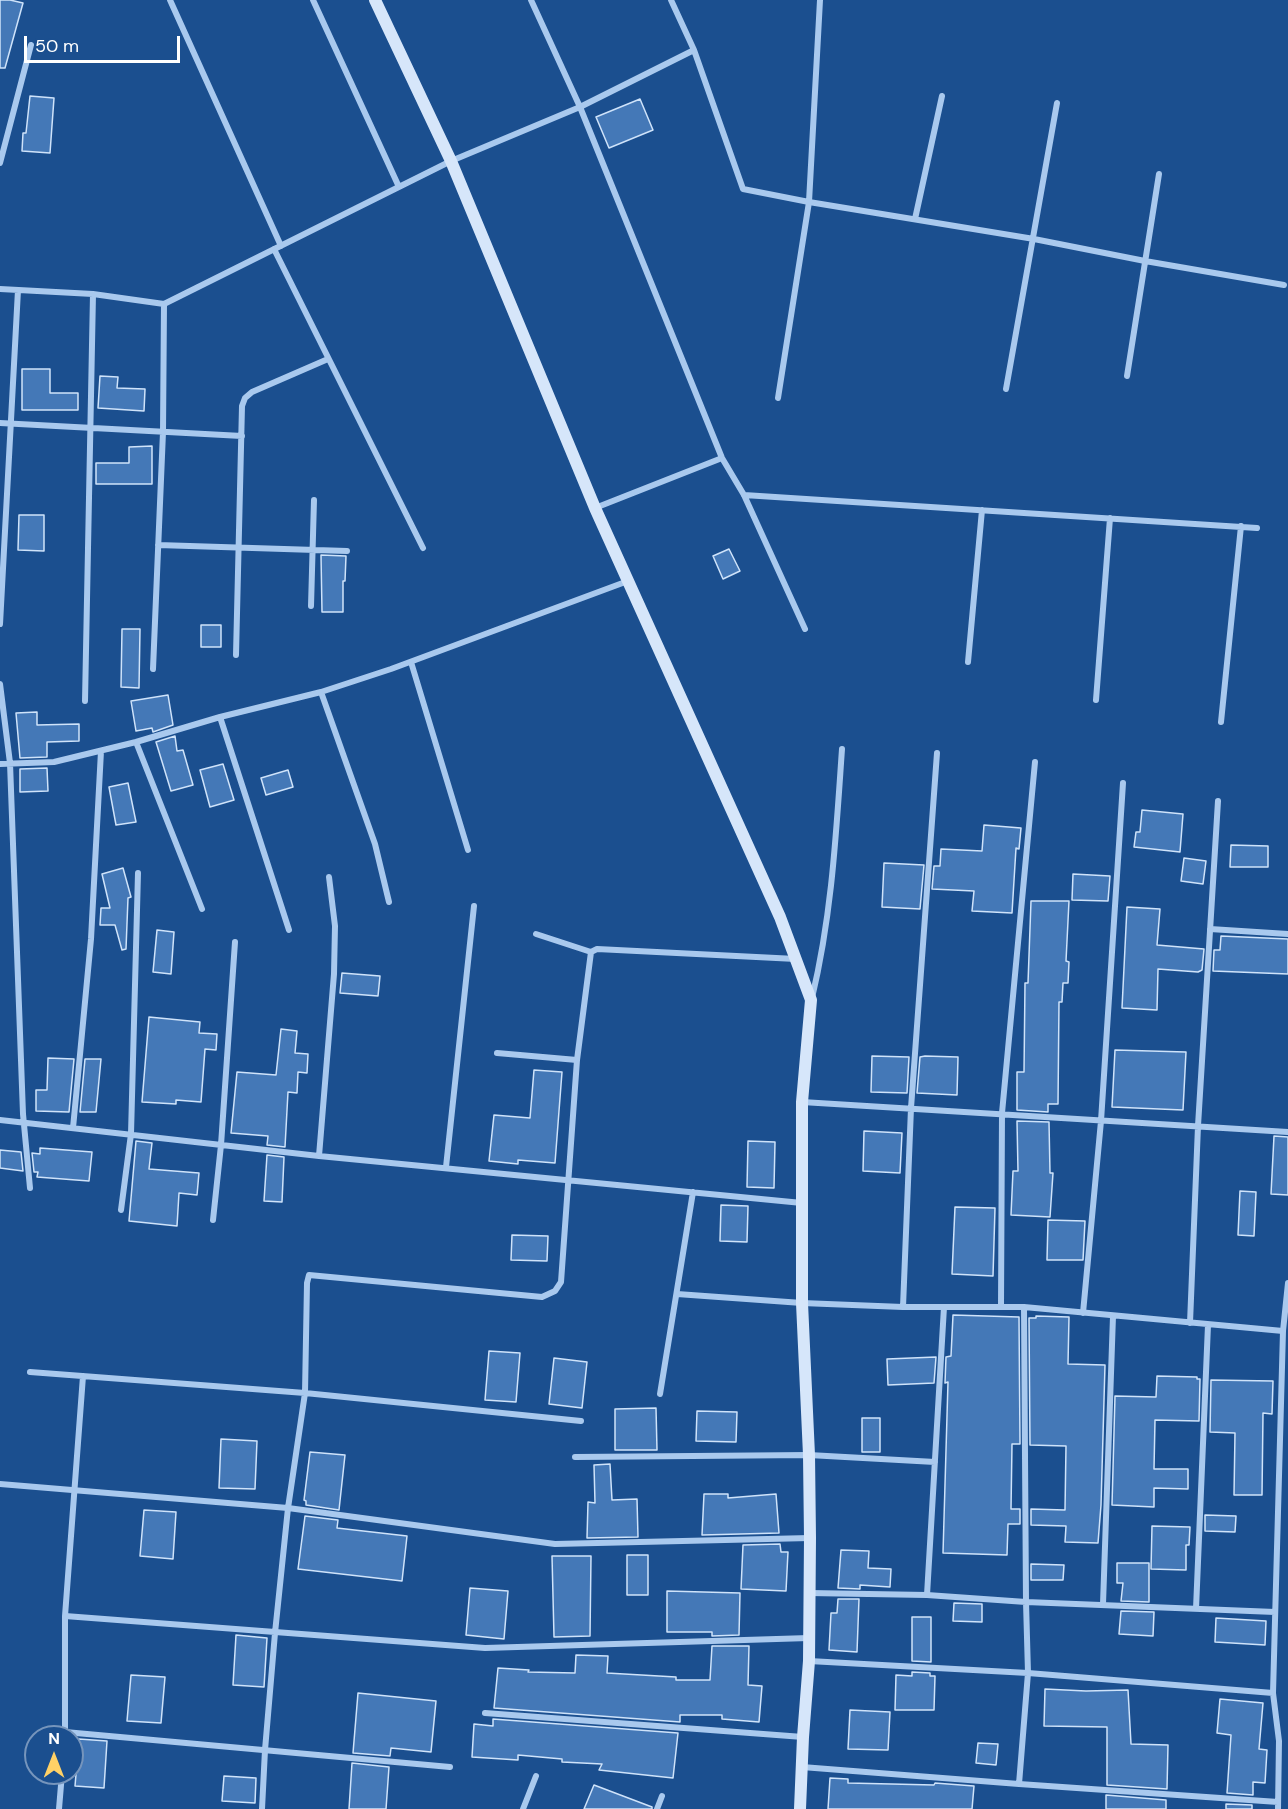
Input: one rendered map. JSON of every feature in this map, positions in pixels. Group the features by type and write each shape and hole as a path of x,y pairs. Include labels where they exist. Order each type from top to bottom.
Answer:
{"street":[{"path":"170,0 281,246"},
{"path":"313,0 399,187"},
{"path":"375,0 451,161 595,508 700,738 796,959 811,1000"},
{"path":"531,0 580,107 723,458 744,495 805,629"},
{"path":"671,0 694,50 743,189 1284,285"},
{"path":"778,398 809,202 820,0"},
{"path":"0,163 31,45"},
{"path":"0,288 93,294 165,304 451,161 580,107 694,50"},
{"path":"915,219 942,96"},
{"path":"1006,389 1057,103"},
{"path":"1127,376 1159,174"},
{"path":"274,249 423,548"},
{"path":"0,624 18,290"},
{"path":"85,701 93,294"},
{"path":"153,669 165,304"},
{"path":"236,655 242,406 245,398 252,392 328,359"},
{"path":"0,423 242,436"},
{"path":"595,508 723,458"},
{"path":"744,495 1257,528"},
{"path":"311,606 314,500"},
{"path":"968,662 982,510"},
{"path":"1096,700 1110,518"},
{"path":"1221,722 1241,526"},
{"path":"158,545 346,550"},
{"path":"0,764 54,762 136,742 220,717 321,693 628,581"},
{"path":"411,662 468,850"},
{"path":"0,684 10,763 24,1122 30,1188"},
{"path":"321,693 375,844 389,902"},
{"path":"220,717 289,930"},
{"path":"136,742 202,909"},
{"path":"800,1809 809,1661 810,1538 802,1303 802,1102 811,1000 822,954 831,896 842,749"},
{"path":"74,1128 91,939 101,751"},
{"path":"903,1307 911,1108 937,753"},
{"path":"1001,1306 1002,1113 1035,762"},
{"path":"1083,1313 1101,1121 1122,783"},
{"path":"1190,1323 1198,1126 1218,801"},
{"path":"121,1210 130,1134 138,873"},
{"path":"319,1156 334,974 335,926 329,877"},
{"path":"446,1167 474,906"},
{"path":"1210,928 1288,934"},
{"path":"537,934 591,952 597,949 796,959"},
{"path":"213,1220 221,1145 235,942"},
{"path":"262,1809 275,1633 288,1508 305,1393 309,1275 542,1297 555,1292 561,1281 577,1060 591,952"},
{"path":"497,1053 577,1060"},
{"path":"802,1102 1288,1132"},
{"path":"0,1120 569,1182 803,1203"},
{"path":"660,1394 693,1192"},
{"path":"801,1767 1278,1805 1280,1741 1273,1693 1283,1331 1288,1283"},
{"path":"677,1294 802,1303 903,1307 1024,1307 1283,1331"},
{"path":"927,1595 944,1307"},
{"path":"1019,1784 1028,1673 1024,1307"},
{"path":"1103,1604 1113,1316"},
{"path":"1196,1609 1208,1325"},
{"path":"30,1372 305,1393 581,1421"},
{"path":"65,1725 65,1616 83,1376"},
{"path":"575,1457 808,1455 935,1462"},
{"path":"0,1484 288,1508 555,1544 810,1538"},
{"path":"809,1593 927,1595 1026,1602 1275,1612"},
{"path":"65,1616 485,1648 808,1638"},
{"path":"809,1661 1028,1673 1273,1693"},
{"path":"485,1713 803,1737"},
{"path":"84,1736 450,1767"},
{"path":"1280,1741 1288,1742"},
{"path":"523,1809 537,1776"},
{"path":"59,1809 61,1785"},
{"path":"657,1809 662,1796"}],"building":[{"path":"0,0 23,3 5,68 0,68"},
{"path":"30,96 54,98 50,153 22,151"},
{"path":"640,99 653,130 609,148 596,117"},
{"path":"22,369 50,369 50,393 78,393 78,410 22,410"},
{"path":"100,376 118,377 117,388 145,389 144,411 98,408"},
{"path":"152,446 152,484 96,484 96,463 129,463 129,447"},
{"path":"19,515 44,515 44,551 18,550"},
{"path":"729,549 740,571 723,579 713,556"},
{"path":"321,555 346,556 343,612 322,612"},
{"path":"201,625 221,625 221,647 201,647"},
{"path":"122,629 140,629 139,688 121,687"},
{"path":"168,695 173,725 153,732 152,728 136,731 131,701"},
{"path":"37,712 37,725 79,724 79,741 47,742 47,757 20,758 16,713"},
{"path":"175,736 177,751 183,750 193,785 171,791 156,742"},
{"path":"223,764 234,800 210,807 200,770"},
{"path":"47,768 48,791 20,792 20,769"},
{"path":"288,770 293,787 266,795 261,778"},
{"path":"128,783 136,822 116,825 109,787"},
{"path":"1142,810 1183,814 1180,852 1134,847 1136,832 1140,832"},
{"path":"984,825 1021,828 1019,849 1016,848 1012,913 972,911 974,891 932,889 934,866 940,866 941,849 982,851"},
{"path":"1231,845 1268,846 1268,867 1230,867"},
{"path":"1184,858 1206,861 1203,884 1181,881"},
{"path":"884,863 924,865 920,909 882,907"},
{"path":"123,868 131,897 128,898 126,949 122,950 115,925 100,925 101,908 110,908 102,874"},
{"path":"1073,874 1110,876 1108,901 1072,900"},
{"path":"1031,901 1069,901 1066,961 1069,962 1068,983 1063,983 1062,1002 1059,1002 1058,1104 1048,1104 1048,1112 1017,1110 1017,1072 1024,1072 1025,983 1028,983"},
{"path":"1127,907 1160,909 1157,945 1204,949 1202,970 1198,972 1158,969 1157,1010 1122,1008"},
{"path":"157,930 174,932 171,974 153,972"},
{"path":"1221,936 1288,939 1288,974 1213,971 1214,950 1220,950"},
{"path":"342,973 380,976 378,996 340,993"},
{"path":"149,1017 200,1022 199,1033 217,1034 216,1050 205,1049 201,1102 176,1100 176,1104 142,1102"},
{"path":"281,1029 297,1031 295,1053 308,1054 307,1073 298,1072 297,1093 288,1092 285,1147 267,1145 268,1136 231,1133 237,1072 276,1075"},
{"path":"1115,1050 1186,1052 1183,1110 1112,1107"},
{"path":"872,1056 909,1057 907,1093 871,1092"},
{"path":"920,1057 958,1057 957,1095 917,1093"},
{"path":"48,1058 74,1059 69,1112 36,1111 36,1090 47,1090"},
{"path":"85,1059 101,1059 96,1112 80,1112"},
{"path":"534,1070 562,1072 555,1163 518,1160 518,1164 489,1161 494,1115 530,1118"},
{"path":"1017,1121 1049,1122 1050,1173 1053,1173 1050,1217 1011,1215 1013,1171 1018,1171"},
{"path":"864,1131 902,1133 900,1173 863,1171"},
{"path":"1274,1136 1288,1137 1288,1195 1271,1194"},
{"path":"136,1141 152,1143 149,1169 199,1173 197,1195 179,1193 177,1226 129,1221"},
{"path":"748,1141 775,1142 774,1188 747,1187"},
{"path":"40,1148 92,1152 89,1181 37,1177 38,1172 34,1172 32,1153 40,1154"},
{"path":"0,1150 21,1152 23,1171 0,1168"},
{"path":"267,1155 284,1157 282,1202 264,1201"},
{"path":"1240,1191 1256,1192 1254,1236 1238,1235"},
{"path":"721,1205 748,1206 747,1242 720,1241"},
{"path":"955,1207 995,1208 993,1276 952,1274"},
{"path":"1048,1220 1085,1221 1083,1260 1047,1260"},
{"path":"512,1235 548,1236 547,1261 511,1260"},
{"path":"953,1315 1019,1317 1020,1444 1012,1444 1011,1509 1020,1509 1020,1524 1008,1524 1007,1555 943,1553 948,1382 945,1383 946,1357 951,1356"},
{"path":"1036,1316 1069,1317 1068,1364 1105,1365 1098,1543 1065,1542 1066,1526 1031,1525 1031,1509 1065,1510 1066,1446 1030,1445 1029,1318 1036,1318"},
{"path":"489,1351 520,1353 516,1402 485,1400"},
{"path":"936,1357 934,1383 888,1385 887,1359"},
{"path":"554,1358 587,1362 582,1408 549,1404"},
{"path":"1157,1376 1200,1379 1199,1421 1155,1420 1154,1469 1188,1469 1188,1489 1154,1488 1154,1507 1112,1505 1115,1396 1156,1397"},
{"path":"1211,1380 1273,1381 1272,1414 1263,1413 1262,1495 1234,1495 1235,1433 1210,1432"},
{"path":"656,1408 657,1450 615,1450 615,1409"},
{"path":"697,1411 737,1412 736,1442 696,1441"},
{"path":"862,1418 880,1418 880,1452 862,1452"},
{"path":"221,1439 257,1441 255,1489 219,1488"},
{"path":"310,1452 345,1455 339,1510 306,1505 304,1500"},
{"path":"610,1464 612,1500 637,1499 638,1537 587,1538 588,1502 595,1503 594,1465"},
{"path":"704,1494 728,1494 728,1498 776,1494 779,1533 702,1535"},
{"path":"144,1510 176,1512 173,1559 140,1556"},
{"path":"1205,1515 1236,1516 1235,1532 1205,1531"},
{"path":"305,1516 338,1520 337,1528 407,1536 402,1581 298,1569"},
{"path":"1152,1526 1190,1527 1189,1545 1186,1545 1186,1570 1151,1569"},
{"path":"780,1544 781,1552 788,1552 786,1591 741,1589 743,1545"},
{"path":"841,1550 869,1551 868,1568 891,1569 890,1587 860,1585 860,1589 838,1588"},
{"path":"627,1555 648,1555 648,1595 627,1595"},
{"path":"552,1556 591,1556 590,1636 554,1637"},
{"path":"1117,1563 1149,1563 1149,1602 1121,1601 1123,1583 1117,1583"},
{"path":"1031,1564 1064,1565 1063,1580 1031,1580"},
{"path":"470,1588 508,1591 504,1639 466,1635"},
{"path":"667,1591 740,1593 739,1635 712,1636 712,1632 667,1632"},
{"path":"838,1599 859,1599 857,1652 829,1650 831,1613 837,1613"},
{"path":"954,1603 982,1604 982,1622 953,1621"},
{"path":"1121,1611 1154,1612 1153,1636 1119,1634"},
{"path":"912,1617 931,1617 931,1662 912,1661"},
{"path":"1216,1618 1266,1621 1265,1645 1215,1642"},
{"path":"236,1635 267,1638 264,1687 233,1685"},
{"path":"712,1646 749,1646 748,1685 762,1686 759,1722 722,1719 722,1715 680,1715 680,1722 494,1708 498,1668 529,1670 528,1672 575,1673 576,1655 608,1656 607,1673 676,1677 676,1680 710,1680"},
{"path":"912,1672 930,1673 930,1676 935,1676 934,1710 895,1710 896,1675 912,1676"},
{"path":"131,1675 165,1677 161,1723 127,1721"},
{"path":"1045,1689 1128,1690 1131,1744 1168,1745 1167,1789 1107,1785 1107,1727 1044,1726"},
{"path":"358,1693 436,1701 431,1752 391,1748 390,1756 353,1753"},
{"path":"1220,1699 1263,1703 1259,1749 1267,1750 1265,1783 1253,1782 1253,1795 1227,1793 1231,1735 1217,1733"},
{"path":"850,1710 890,1712 888,1750 848,1749"},
{"path":"493,1719 678,1733 673,1778 599,1770 602,1764 562,1762 562,1759 518,1755 518,1760 472,1757 474,1724 493,1726"},
{"path":"84,1739 107,1741 104,1788 75,1786 84,1785"},
{"path":"978,1743 998,1744 996,1765 976,1763"},
{"path":"352,1763 389,1767 386,1809 349,1809"},
{"path":"224,1776 256,1778 255,1803 222,1801"},
{"path":"830,1778 848,1779 848,1783 934,1785 935,1783 974,1786 972,1809 828,1809"},
{"path":"594,1785 652,1807 652,1809 584,1809"},
{"path":"1106,1795 1166,1800 1166,1809 1106,1809"},
{"path":"1226,1804 1252,1805 1252,1809 1226,1809"}]}
